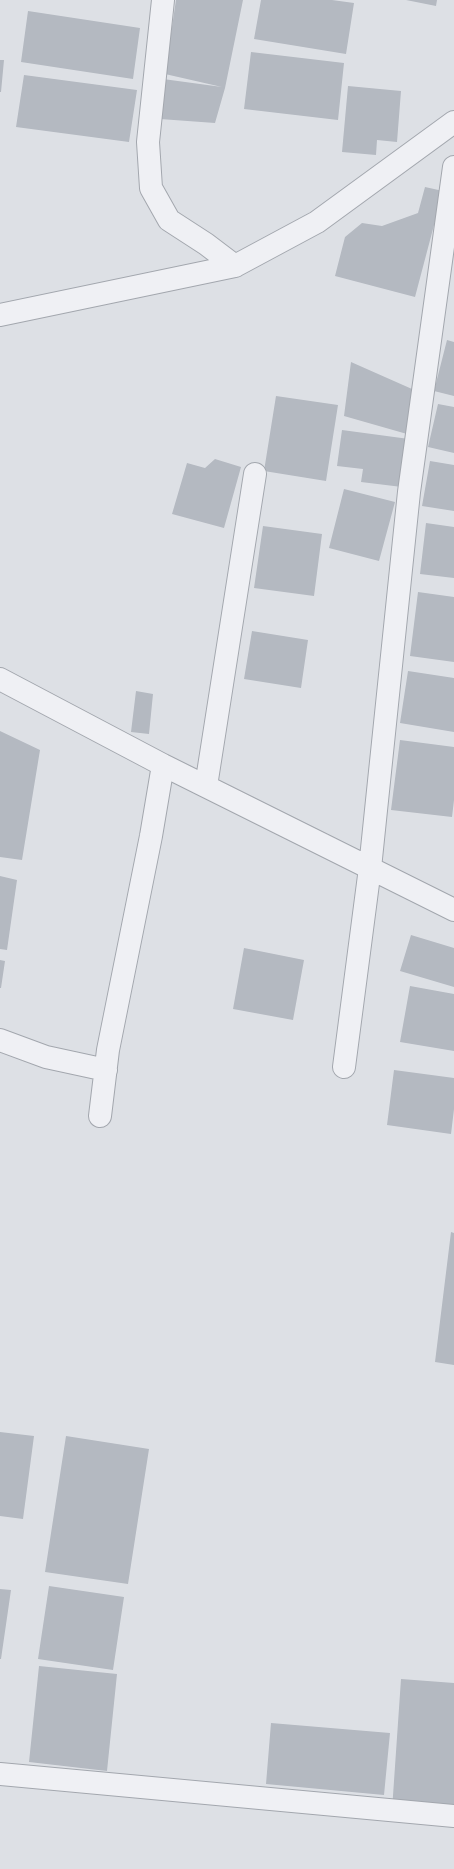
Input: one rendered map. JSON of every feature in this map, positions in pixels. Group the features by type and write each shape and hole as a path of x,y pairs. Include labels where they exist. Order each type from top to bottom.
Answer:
{"street":[{"path":"163,0 148,142 151,188 168,220 206,244 234,266"},
{"path":"0,315 234,266 317,222 454,122"},
{"path":"344,1067 370,868 409,492 454,167"},
{"path":"206,786 255,474"},
{"path":"0,679 163,765 454,910"},
{"path":"100,1116 106,1070 151,836 163,765"},
{"path":"0,1040 46,1057 106,1070"},
{"path":"0,1774 454,1816"}],"building":[{"path":"176,0 243,0 225,88 215,123 160,119 163,79 222,87 165,74"},
{"path":"261,0 332,0 354,3 346,54 254,39"},
{"path":"406,0 437,0 436,6"},
{"path":"28,11 140,28 133,79 21,62"},
{"path":"251,52 344,63 338,120 244,109"},
{"path":"0,60 4,60 1,92 0,92"},
{"path":"24,75 137,90 129,142 16,127"},
{"path":"348,86 401,91 397,142 377,140 376,155 342,152"},
{"path":"425,187 443,191 415,297 335,276 345,237 362,223 382,226 418,213"},
{"path":"447,340 454,342 454,396 434,391"},
{"path":"351,362 412,389 407,434 344,416"},
{"path":"276,396 338,405 326,481 264,471"},
{"path":"438,404 454,407 454,453 428,447"},
{"path":"342,430 409,439 402,487 361,482 363,469 337,466"},
{"path":"215,459 241,467 224,528 172,514 187,463 205,468"},
{"path":"430,461 454,465 454,511 422,506"},
{"path":"344,489 395,502 379,561 329,548"},
{"path":"426,523 454,527 454,578 420,574"},
{"path":"263,526 322,534 314,596 254,588"},
{"path":"418,592 454,597 454,662 410,656"},
{"path":"252,631 308,640 301,688 244,679"},
{"path":"408,671 454,678 454,732 400,723"},
{"path":"136,691 153,694 149,734 131,732"},
{"path":"0,731 40,750 22,860 0,857"},
{"path":"400,740 454,747 454,800 452,817 391,810"},
{"path":"0,876 17,880 7,950 0,949"},
{"path":"411,935 454,948 454,987 400,971"},
{"path":"244,948 304,960 293,1020 233,1009"},
{"path":"0,960 5,961 1,988 0,988"},
{"path":"410,986 454,994 454,1051 400,1042"},
{"path":"394,1070 454,1078 454,1109 451,1134 387,1125"},
{"path":"451,1232 454,1233 454,1365 435,1362"},
{"path":"0,1432 34,1436 23,1519 0,1516"},
{"path":"66,1436 149,1449 128,1584 45,1572"},
{"path":"49,1586 124,1597 113,1670 38,1659"},
{"path":"0,1589 11,1590 1,1659 0,1659"},
{"path":"39,1666 117,1674 107,1771 29,1762"},
{"path":"401,1679 454,1683 454,1812 392,1810"},
{"path":"271,1723 390,1733 384,1795 266,1784"}]}
